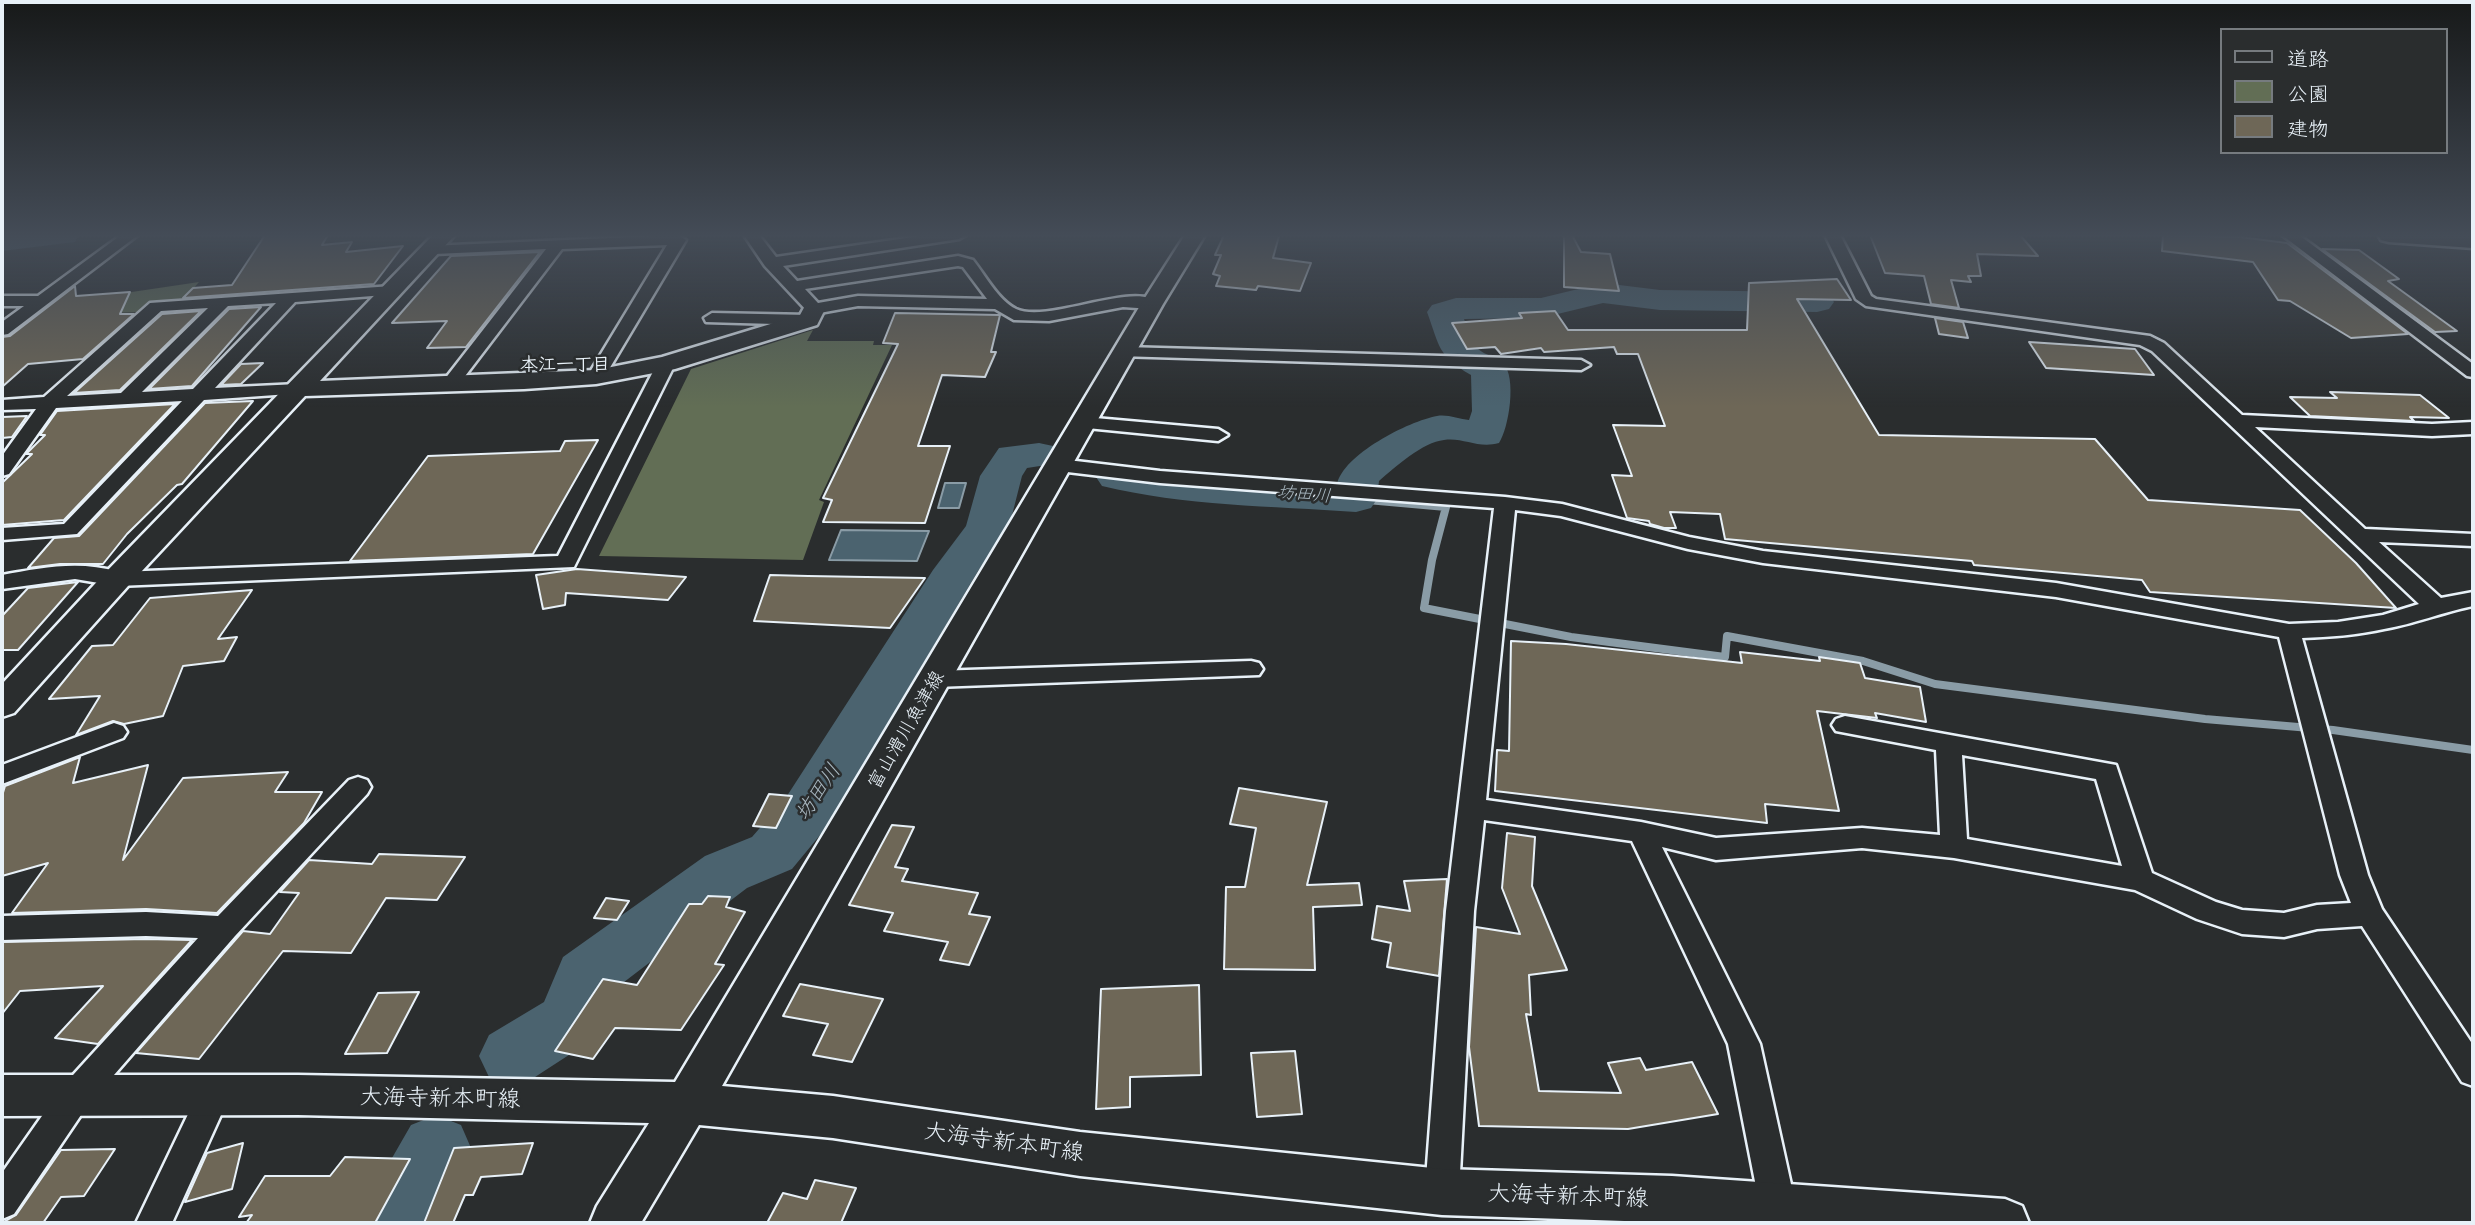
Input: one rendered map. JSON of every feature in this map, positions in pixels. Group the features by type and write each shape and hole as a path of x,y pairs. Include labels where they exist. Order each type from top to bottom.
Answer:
{"main road":[{"path":"2,705 117,579 390,292"},
{"name":"富山滑川魚津線","path":"614,1223 1159,292"},
{"path":"298,389 596,377 666,364 811,314"},
{"name":"大海寺新本町線","path":"2,1096 214,1096 686,1103 833,1117 1080,1154 1442,1192 1676,1211 1778,1206 2005,1223"}],"street":[{"path":"2,330 51,292"},
{"path":"2,470 51,401 156,306 365,292"},
{"path":"450,384 521,292"},
{"path":"596,377 647,292"},
{"path":"799,292 811,314"},
{"path":"990,292 999,304 1014,315 1038,316 1123,302 1152,304"},
{"path":"1861,292 1864,299 1872,303 2144,340 2158,347 2420,594 2437,606"},
{"path":"2366,292 2473,372"},
{"path":"2,534 70,530 291,298"},
{"path":"2,301 39,301"},
{"path":"712,318 811,314 836,303 858,301 999,304"},
{"path":"127,397 223,302"},
{"path":"1125,352 1581,365"},
{"path":"2,582 33,576 98,571 117,579 566,562 666,364"},
{"path":"2,405 298,389"},
{"path":"2237,420 2432,430 2473,428"},
{"path":"1084,423 1218,435"},
{"path":"1059,466 1160,477 1505,503 1562,510 1688,543 1763,557 2056,590 2288,631 2337,629 2385,622 2437,606 2473,599"},
{"path":"1442,1192 1460,911 1505,503"},
{"path":"2359,535 2473,540"},
{"path":"2288,631 2354,875 2370,914 2473,1072"},
{"path":"935,679 1251,669"},
{"path":"1845,725 2107,772 2140,880"},
{"path":"2,775 114,732"},
{"path":"1949,745 1954,847"},
{"path":"2,1202 75,1096 225,928 358,788"},
{"path":"1471,808 1641,832 1716,849 1862,838 1954,847 2140,880 2207,911 2242,922 2284,925 2317,917 2370,914"},
{"path":"1641,832 1744,1044 1778,1206"},
{"path":"2,928 146,924 225,928"},
{"path":"154,1223 214,1096"}],"green space":[{"path":"190,292 179,305 150,312 103,313 125,293"},
{"path":"813,330 807,341 874,341 873,345 892,345 819,500 824,502 803,560 599,556 691,369"}],"water":[{"path":"945,483 966,483 959,508 938,508"},
{"path":"841,530 929,531 917,561 829,560"}],"building":[{"path":"67,292 76,292 76,296 130,292 120,314 134,314 83,359 28,364 2,387 2,337 10,336"},
{"path":"189,292 263,292 183,298"},
{"path":"419,292 509,292 466,347 427,348 447,321 392,323"},
{"path":"1749,292 1846,292 1851,300 1797,299 1879,435 2095,439 2148,500 2300,510 2356,563 2396,608 2150,592 2142,580 1974,565 1972,561 1725,539 1720,514 1670,512 1676,528 1664,528 1650,524 1649,521 1627,518 1612,475 1632,476 1613,425 1665,426 1638,354 1617,354 1614,347 1544,352 1541,348 1501,354 1495,347 1467,349 1452,323 1522,318 1519,313 1555,311 1568,330 1747,330"},
{"path":"1928,292 1954,292 1959,308 1931,304"},
{"path":"2273,292 2352,292 2408,334 2351,338 2290,301 2278,300"},
{"path":"2381,292 2403,292 2457,331 2435,332"},
{"path":"261,307 192,386 149,389 229,309"},
{"path":"201,311 120,390 74,393 162,314"},
{"path":"895,313 1000,315 991,352 996,352 985,377 942,375 918,446 950,446 925,523 823,522 832,500 823,498 898,344 883,343"},
{"path":"1935,318 1963,322 1968,338 1939,334"},
{"path":"2029,342 2135,349 2154,375 2046,368"},
{"path":"263,363 241,384 221,385 241,364"},
{"path":"2330,392 2420,395 2449,418 2410,417 2414,421 2310,416 2290,397 2337,398"},
{"path":"253,401 182,484 177,485 127,534 103,564 60,564 28,568 54,538 79,536 205,403"},
{"path":"175,404 64,520 2,525 2,483 32,454 26,454 45,435 40,435 57,411"},
{"path":"27,416 12,437 2,438 2,417"},
{"path":"598,440 533,554 350,561 428,456 560,451 565,441"},
{"path":"577,569 686,577 668,600 566,593 565,605 543,609 536,575"},
{"path":"770,575 925,578 890,628 754,621"},
{"path":"78,582 18,650 2,650 2,616 28,588"},
{"path":"252,590 218,639 237,637 224,661 183,666 163,716 124,724 113,721 76,735 100,696 49,699 92,646 113,645 150,598"},
{"path":"1511,641 1566,644 1742,663 1740,652 1820,661 1819,657 1860,663 1865,678 1920,687 1926,722 1875,713 1877,718 1817,711 1839,811 1765,804 1767,823 1495,791 1497,750 1509,751"},
{"path":"80,757 73,783 148,765 123,860 183,778 288,772 275,792 322,792 304,823 217,913 146,909 12,913 48,863 2,876 2,796 5,786"},
{"path":"1239,788 1327,802 1307,885 1359,883 1362,905 1313,907 1315,970 1224,969 1226,887 1245,887 1256,828 1230,824"},
{"path":"769,794 792,796 776,828 753,826"},
{"path":"892,825 914,827 895,867 908,869 902,881 978,893 969,914 990,917 969,965 940,960 948,942 884,931 893,913 849,905"},
{"path":"1507,833 1535,837 1532,886 1567,970 1529,975 1531,1015 1526,1014 1539,1091 1621,1093 1608,1063 1640,1058 1646,1070 1692,1062 1718,1114 1628,1129 1479,1126 1469,1047 1476,927 1520,934 1502,888"},
{"path":"379,854 465,857 437,900 386,898 351,953 283,951 199,1059 136,1053 243,931 270,934 299,893 280,892 309,860 372,864"},
{"path":"1447,879 1439,976 1387,967 1391,943 1372,939 1377,906 1410,911 1404,881"},
{"path":"708,896 730,897 726,907 745,912 715,964 724,965 681,1030 615,1028 593,1059 555,1051 603,979 637,985 689,904 702,904"},
{"path":"606,898 629,901 617,920 594,918"},
{"path":"192,940 98,1044 55,1038 103,986 20,991 2,1014 2,942"},
{"path":"800,984 883,999 852,1062 813,1055 828,1024 783,1016"},
{"path":"1199,985 1201,1075 1130,1077 1130,1107 1096,1109 1101,989"},
{"path":"419,992 387,1053 345,1054 378,993"},
{"path":"1295,1051 1302,1114 1257,1117 1251,1053"},
{"path":"243,1143 232,1189 185,1202 207,1153"},
{"path":"533,1143 522,1174 481,1177 473,1195 465,1195 453,1223 424,1223 454,1148"},
{"path":"115,1149 84,1196 61,1197 43,1223 2,1223 16,1215 61,1150"},
{"path":"345,1157 410,1159 375,1223 246,1223 252,1215 239,1217 265,1176 330,1176"},
{"path":"815,1180 856,1188 841,1223 767,1223 783,1193 807,1199"}],"waterway":[{"name":"坊田川","path":"1117,477 1188,487 1356,499 1359,477 1395,447 1440,427 1485,435 1491,411 1489,370 1461,354 1444,312 1456,308 1541,308 1603,293 1660,300 1817,302"},
{"name":"坊田川","path":"512,1056 569,1020 585,976 726,872 772,853 805,814 956,570 987,527 1001,476 1013,457 1039,455"},
{"path":"1356,499 1446,507 1432,560 1424,608 1571,637 1725,657 1727,636 1863,661 1935,684 2205,719 2333,730 2473,750"},
{"name":"坊田川","path":"395,1223 436,1148"}],"district":[{"name":"本江一丁目","path":"565,364"}]}
